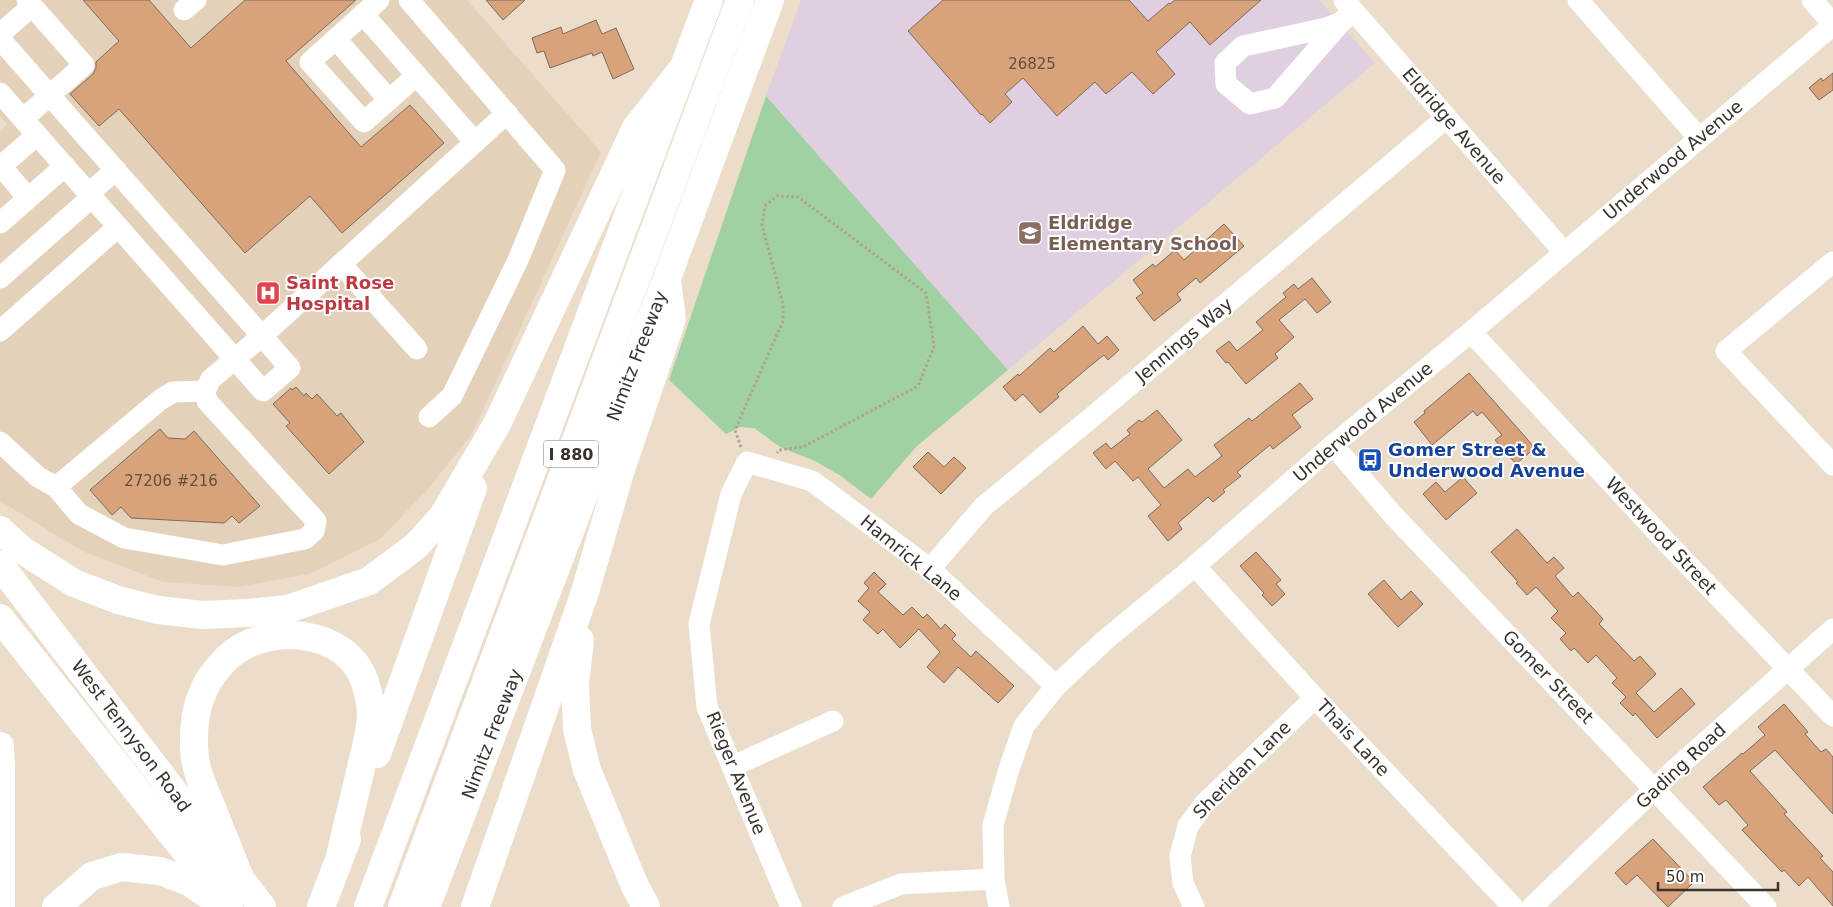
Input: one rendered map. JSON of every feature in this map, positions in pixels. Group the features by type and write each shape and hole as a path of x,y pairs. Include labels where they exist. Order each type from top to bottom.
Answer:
{"main road":[{"name":"I 880","path":"368,907 709,0"},
{"name":"I 880","path":"402,907 740,0"},
{"name":"Nimitz Freeway","path":"426,907 667,278 770,0"},
{"path":"321,907 497,424 636,128 684,67"},
{"path":"476,907 584,595 622,466 672,319 667,278"},
{"path":"0,530 22,550 74,583 118,600 158,610 203,616 248,614 288,609 369,581 416,546 443,516 497,424"},
{"name":"West Tennyson Road","path":"0,565 262,907"},
{"path":"584,595 575,683 577,729 587,770 634,884 646,907"},
{"name":"West Tennyson Road","path":"0,618 229,906"},
{"path":"240,878 198,773 194,749 195,717 196,710 211,677 228,657 247,644 268,637 291,635 316,638 336,647 360,671 366,684 370,701 371,726 340,856"},
{"path":"0,746 2,767 1,907"},
{"path":"56,907 92,876 122,867 160,871 189,882 217,901 229,906"}],"street":[{"path":"379,0 310,62 364,122 416,76"},
{"path":"408,0 555,170 518,260 452,396 429,416"},
{"path":"1578,0 1699,138"},
{"path":"1812,0 1833,24"},
{"path":"0,34 30,3 84,65 23,119"},
{"path":"1346,11 1275,98 1250,104 1226,84 1225,62 1243,46 1326,28 1346,11"},
{"name":"Eldridge Avenue","path":"1346,11 1446,118 1564,252"},
{"path":"363,14 474,142"},
{"name":"Underwood Avenue","path":"999,907 994,880 993,825 1008,772 1024,726 1056,686 1105,640 1195,566 1333,445 1471,332 1833,24"},
{"path":"336,38 389,100"},
{"path":"0,39 290,368 263,391 0,93"},
{"path":"0,442 38,477 56,487 79,514 124,538 223,555 305,539 314,532 316,521 206,401 205,391 212,379 262,336 506,113"},
{"name":"Jennings Way","path":"930,570 984,506 1446,118"},
{"path":"28,198 0,166 38,135"},
{"path":"0,223 64,166"},
{"path":"0,278 116,170"},
{"path":"0,331 118,227"},
{"path":"1833,262 1726,351 1833,465"},
{"path":"341,264 417,348"},
{"name":"Westwood Street","path":"1471,332 1665,541 1833,716"},
{"path":"56,487 160,400 173,392 205,391"},
{"name":"Gomer Street","path":"1333,445 1394,515 1766,907"},
{"name":"Hamrick Lane","path":"746,462 812,481 930,570 1056,686"},
{"name":"Rieger Avenue","path":"746,462 731,494 699,624 708,707 790,907"},
{"name":"Thais Lane","path":"1195,566 1315,698 1514,907"},
{"name":"Gading Road","path":"1532,907 1654,789 1833,629"},
{"name":"Sheridan Lane","path":"1194,907 1183,883 1180,856 1188,826 1204,803 1315,698"},
{"path":"733,766 833,721"},
{"path":"843,907 901,884 994,880"}],"path":[{"path":"746,462 735,430 783,321 783,304 762,225 765,206 777,196 798,197 926,293 934,347 918,386 803,447 779,450 767,468"}],"shaded area":[{"name":"Saint Rose Hospital","path":"0,0 467,0 601,152 472,434 428,489 380,539 309,574 238,587 163,582 82,551 0,501 0,130 7,124 0,116"},
{"name":"Eldridge Elementary School","path":"801,0 1319,0 1375,63 1008,370 766,96"}],"green space":[{"path":"766,96 1008,370 916,447 871,499 841,476 815,461 780,447 754,428 740,427 726,434 669,380"}],"building":[{"path":"83,0 149,0 191,48 245,0 356,0 286,61 361,147 410,105 444,143 342,233 310,196 245,253 119,109 99,126 70,94 93,74 96,62 119,41"},
{"path":"486,0 525,0 503,20"},
{"path":"943,0 1129,0 1148,21 1175,0 1261,0 1210,45 1190,22 1156,52 1175,74 1153,94 1132,72 1106,94 1095,82 1057,116 1023,78 1005,94 1012,102 990,123 908,31"},
{"path":"596,20 602,34 616,28 634,69 613,79 602,52 593,56 592,53 550,68 544,51 537,53 532,38 561,27 563,34"},
{"path":"1833,73 1833,90 1819,100 1809,88 1821,78 1823,81"},
{"path":"1224,224 1244,246 1200,283 1196,278 1177,294 1181,300 1154,321 1136,298 1143,293 1133,280 1153,264 1155,267 1175,250 1184,260"},
{"path":"1312,278 1331,302 1317,313 1305,299 1279,320 1294,337 1275,354 1278,358 1246,384 1216,351 1229,341 1237,351 1263,330 1256,322 1286,297 1283,293 1294,284 1298,289"},
{"path":"1083,326 1098,344 1107,336 1119,350 1108,360 1104,355 1090,366 1057,394 1059,397 1040,413 1023,394 1015,401 1003,387 1018,374 1019,376 1050,348 1054,352"},
{"path":"1469,373 1535,448 1516,464 1495,440 1502,435 1482,412 1477,416 1473,411 1432,445 1414,422 1425,413 1424,411"},
{"path":"1300,383 1313,399 1292,415 1301,427 1273,449 1270,445 1237,472 1241,476 1223,490 1225,492 1213,502 1208,497 1178,523 1182,529 1168,541 1148,516 1161,505 1138,477 1133,481 1115,461 1106,469 1093,453 1106,443 1111,449 1130,434 1127,430 1139,420 1142,422 1157,410 1182,440 1148,469 1164,488 1188,469 1195,477 1222,456 1214,445 1249,418 1252,421"},
{"path":"296,387 304,396 306,393 312,399 317,394 337,416 341,413 364,442 329,474 286,426 290,423 273,404 291,388 292,390"},
{"path":"160,429 168,438 185,439 194,431 260,506 239,523 232,516 224,523 131,518 121,507 112,515 90,490"},
{"path":"928,452 944,467 954,457 966,468 941,494 913,467"},
{"path":"1463,477 1477,493 1446,520 1423,494 1436,482 1445,492"},
{"path":"1517,529 1547,563 1554,557 1564,568 1555,576 1573,597 1578,592 1603,619 1599,624 1634,661 1640,656 1656,674 1636,693 1654,712 1681,688 1695,704 1657,738 1635,713 1633,716 1620,703 1626,697 1612,683 1617,678 1596,655 1588,663 1574,648 1571,651 1560,639 1566,633 1551,618 1558,611 1536,587 1527,595 1491,552"},
{"path":"1256,552 1281,580 1276,584 1285,594 1272,606 1262,595 1264,593 1240,566"},
{"path":"874,572 886,584 878,592 903,615 912,607 923,618 927,614 941,629 945,624 956,635 952,639 971,657 976,651 1014,686 998,703 958,667 944,683 927,667 940,652 919,629 900,648 883,629 878,634 863,620 870,612 858,601 869,588 864,583"},
{"path":"1384,580 1401,600 1411,591 1423,604 1398,627 1368,594"},
{"path":"1784,704 1808,732 1805,734 1821,752 1826,749 1833,757 1833,814 1775,750 1750,771 1787,812 1784,814 1823,856 1820,858 1833,872 1833,906 1808,877 1799,886 1784,870 1782,872 1742,830 1748,825 1726,800 1719,805 1703,787 1765,735 1758,727"},
{"path":"1653,839 1694,882 1668,907 1637,875 1626,885 1615,873"}],"place":[{"name":"Eldridge Elementary School","path":"1030,233"},
{"name":"Saint Rose Hospital","path":"268,293"},
{"name":"Gomer Street & Underwood Avenue","path":"1370,460"}]}
